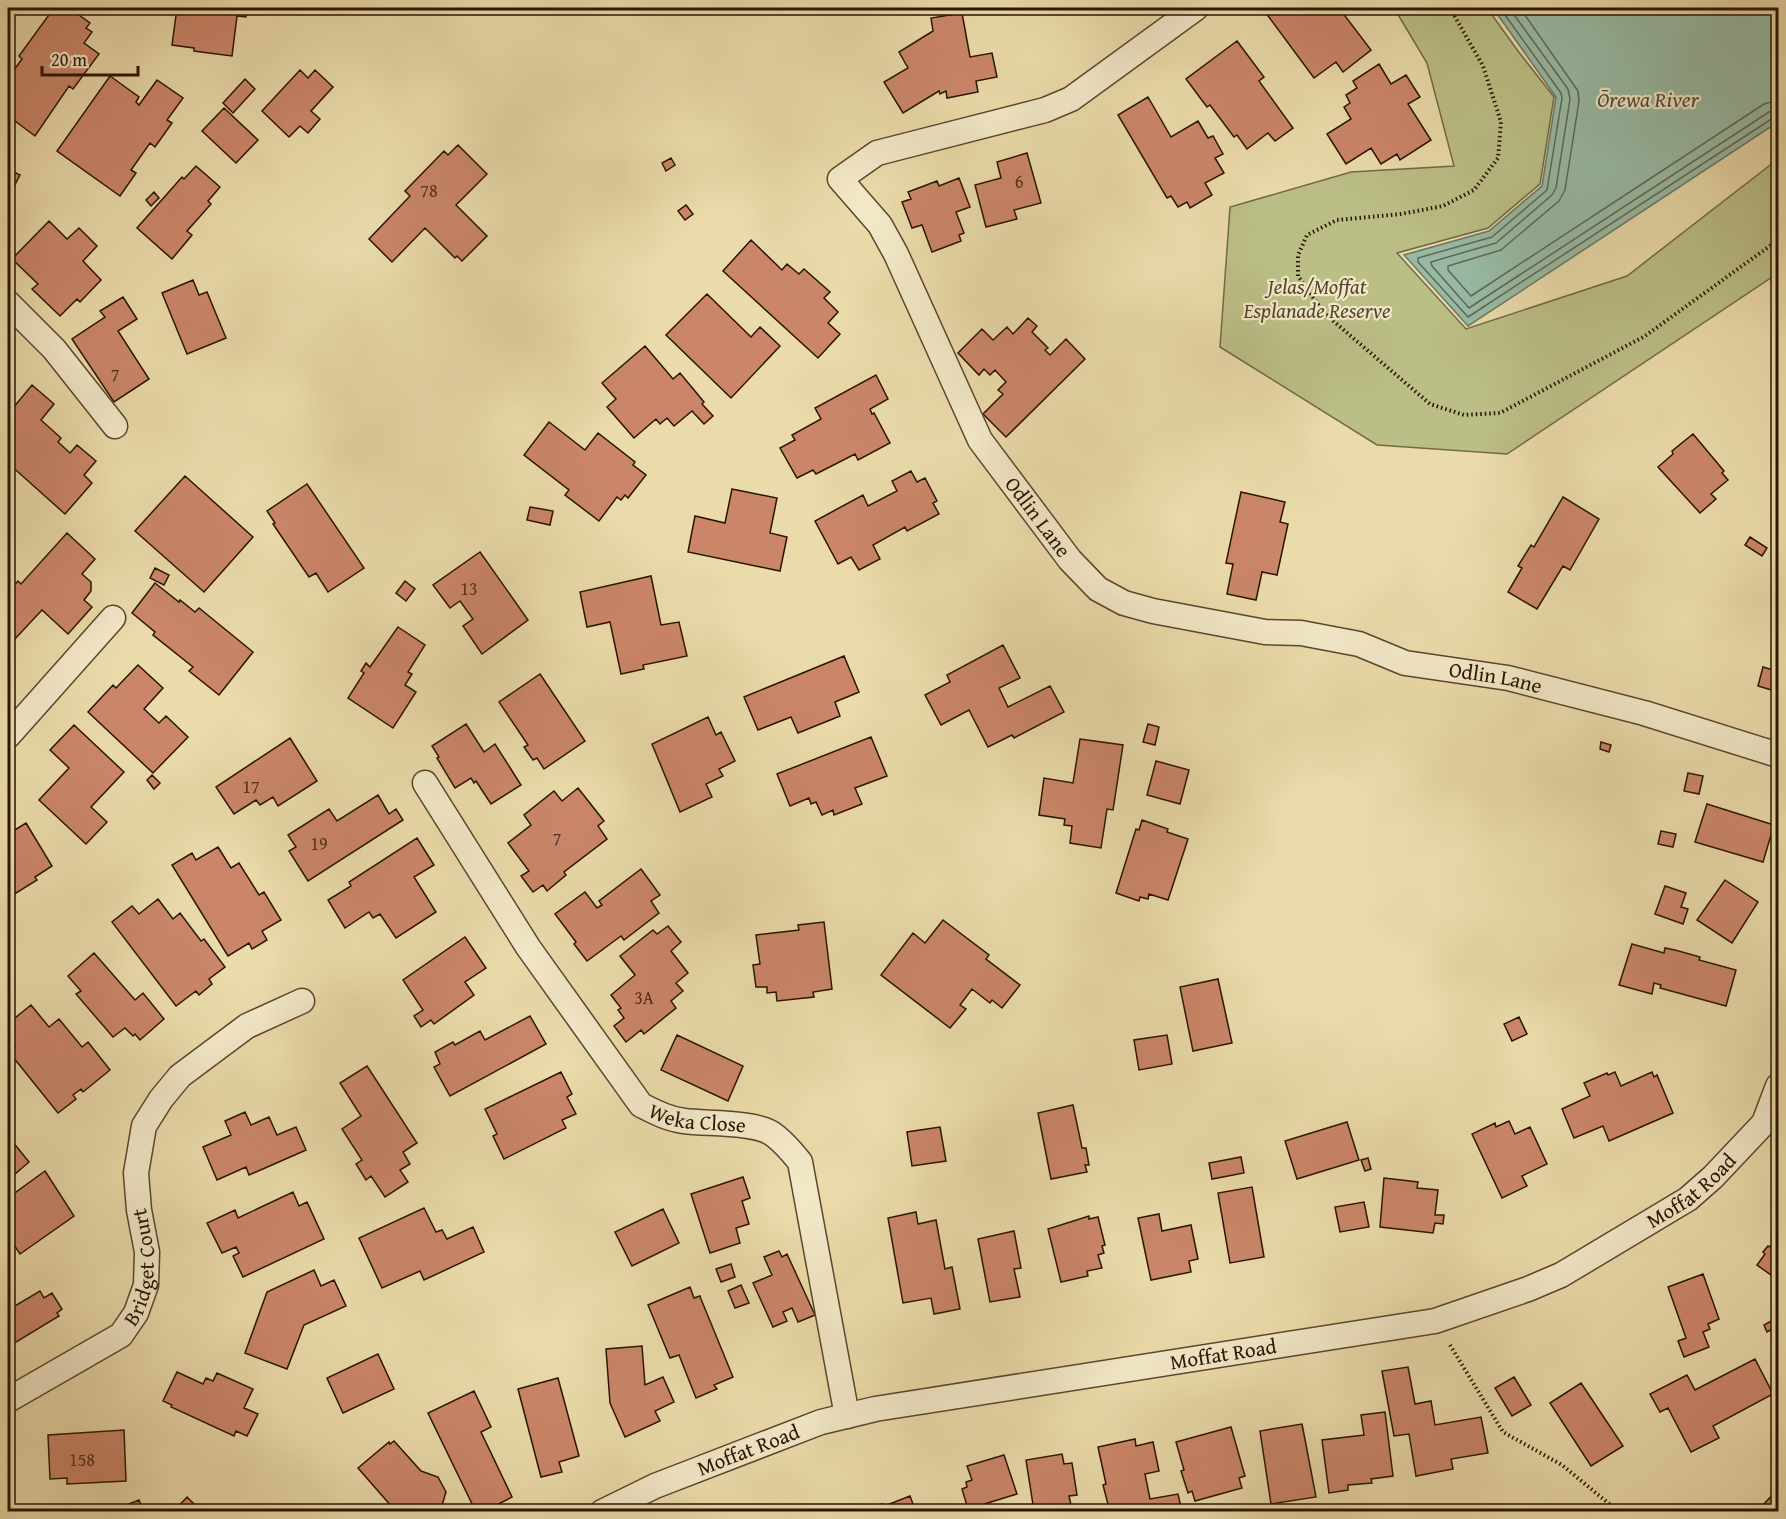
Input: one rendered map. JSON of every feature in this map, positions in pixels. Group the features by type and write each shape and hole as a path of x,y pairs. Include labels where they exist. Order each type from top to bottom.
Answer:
{"street":[{"name":"Odlin Lane","path":"1196,8 1071,99 1045,110 877,153 840,179 880,225 896,254 980,440 1070,560 1098,589 1124,603 1153,611 1265,632 1301,633 1359,644 1406,663 1508,678 1644,713 1779,755"},
{"path":"8,303 54,349 115,426"},
{"path":"8,736 113,618"},
{"name":"Weka Close","path":"424,783 528,947 640,1106 662,1116 683,1121 737,1125 770,1132 791,1150 800,1162 847,1416"},
{"name":"Bridget Court","path":"8,1400 121,1335 136,1313 146,1284 147,1252 139,1210 136,1173 144,1126 161,1099 180,1076 247,1026 302,1001"},
{"name":"Moffat Road","path":"602,1512 666,1482 821,1422 875,1409 1004,1387 1435,1320 1528,1289 1561,1275 1688,1199 1713,1177 1764,1123 1779,1086"}],"path":[{"path":"1450,8 1487,77 1501,122 1498,158 1474,190 1443,206 1401,214 1337,220 1307,235 1298,255 1298,276 1324,313 1430,404 1464,415 1500,412 1645,336 1779,240"},
{"path":"1448,1342 1503,1432 1562,1466 1619,1512"}],"green space":[{"name":"Jelas/Moffat Esplanade Reserve","path":"1394,8 1487,8 1554,97 1540,184 1488,228 1397,253 1466,329 1627,276 1778,159 1778,273 1507,454 1377,445 1220,347 1230,207 1351,172 1454,166 1427,63"}],"water":[{"name":"Ōrewa River","path":"1493,8 1778,8 1778,122 1468,326 1404,255 1489,231 1542,186 1556,97"}],"building":[{"path":"54,8 69,8 90,23 86,28 92,32 84,43 99,54 73,89 69,86 35,136 11,118 8,123 8,78 22,59 19,56"},
{"path":"177,8 247,8 246,17 237,16 232,56 194,51 194,48 172,45"},
{"path":"1339,8 1371,50 1343,72 1336,62 1314,78 1263,9"},
{"path":"962,13 970,57 992,53 997,77 976,81 978,92 947,98 946,91 940,94 939,91 903,113 884,82 908,68 899,52 933,31 931,18"},
{"path":"1237,41 1264,77 1259,81 1293,128 1275,141 1268,133 1247,149 1237,135 1234,137 1210,105 1207,107 1186,79"},
{"path":"1379,64 1391,84 1406,75 1420,97 1408,104 1431,140 1400,160 1397,154 1381,164 1371,148 1346,164 1327,134 1351,119 1344,107 1350,103 1346,95 1357,88 1353,81"},
{"path":"300,70 308,78 315,70 333,87 311,111 320,119 308,133 300,126 289,137 262,111"},
{"path":"110,76 139,97 136,102 139,105 157,80 183,98 167,120 172,123 155,147 150,143 131,170 136,173 120,196 57,151"},
{"path":"245,79 255,89 233,113 223,103"},
{"path":"1148,97 1171,137 1198,121 1208,138 1213,136 1223,154 1215,158 1224,173 1205,183 1212,195 1190,208 1187,202 1178,207 1171,196 1167,198 1118,115"},
{"path":"224,108 258,140 236,163 202,131"},
{"path":"458,145 487,174 456,205 487,236 462,261 457,256 455,258 425,228 392,262 369,239 410,196 405,191 444,151 448,155"},
{"path":"1027,153 1041,203 1014,210 1017,219 986,227 975,185 1001,178 997,162"},
{"path":"671,158 675,165 666,171 662,163"},
{"path":"196,166 220,187 208,201 211,204 187,231 192,235 172,259 137,228 182,177 184,179"},
{"path":"8,169 20,175 8,198"},
{"path":"959,178 970,207 956,212 964,233 959,235 961,241 932,252 922,225 912,228 902,202 911,199 908,192 937,181 939,186"},
{"path":"154,192 159,198 151,206 146,200"},
{"path":"686,205 693,214 685,220 678,211"},
{"path":"49,221 67,239 79,228 97,246 83,261 101,280 80,302 77,299 60,316 32,289 38,284 12,259"},
{"path":"751,240 782,270 787,264 799,274 804,269 830,292 824,298 838,312 828,323 840,334 818,358 723,271"},
{"path":"193,280 199,295 207,292 226,338 187,354 162,293"},
{"path":"707,294 751,337 760,327 780,346 731,398 666,335"},
{"path":"123,297 137,319 118,331 149,379 114,402 72,339 105,317 100,311"},
{"path":"1028,318 1037,326 1032,332 1048,348 1045,350 1050,355 1066,339 1085,359 1006,437 983,414 1003,394 998,390 1006,382 995,370 990,375 984,369 979,375 958,353 982,329 993,340 1007,327 1013,334"},
{"path":"645,346 673,379 680,373 704,402 702,404 713,416 704,424 692,411 674,426 667,418 660,424 656,419 634,438 607,407 616,399 602,383"},
{"path":"876,375 888,399 870,409 890,443 858,460 855,454 816,474 813,470 797,478 780,448 795,440 792,435 821,419 815,408"},
{"path":"32,385 54,404 41,420 61,438 58,442 70,453 77,445 96,461 84,475 92,483 65,514 8,463 8,414"},
{"path":"549,422 585,450 598,433 635,462 633,465 646,475 628,498 625,495 621,500 617,497 599,521 565,495 569,490 524,455"},
{"path":"1693,434 1724,471 1722,473 1728,480 1711,494 1716,499 1700,513 1658,467 1673,454 1672,451"},
{"path":"911,471 917,482 925,478 937,501 933,503 939,514 907,531 905,527 873,545 880,559 859,570 851,557 838,564 815,521 863,495 868,506 897,491 892,481"},
{"path":"185,476 253,537 204,592 135,531"},
{"path":"307,484 364,568 328,592 316,573 309,577 273,524 275,523 267,511"},
{"path":"732,489 777,498 770,533 787,537 780,571 688,552 695,516 725,523"},
{"path":"1241,492 1285,502 1280,522 1288,524 1277,575 1262,572 1256,600 1227,594 1233,564 1226,563"},
{"path":"1563,497 1599,519 1570,570 1563,566 1537,609 1508,592 1522,568 1518,566 1531,545 1534,547"},
{"path":"530,507 553,511 550,525 527,520"},
{"path":"67,533 95,559 82,574 91,582 91,591 84,600 92,607 68,634 42,610 14,640 8,634 8,592 18,581 21,584"},
{"path":"1750,537 1767,548 1762,556 1745,545"},
{"path":"480,552 528,620 482,654 463,626 473,619 460,601 450,608 433,585"},
{"path":"155,568 169,575 164,585 150,578"},
{"path":"651,576 661,625 679,622 687,656 643,665 644,669 621,674 610,622 587,627 580,592"},
{"path":"405,581 415,589 406,601 396,593"},
{"path":"155,583 195,612 199,608 253,652 219,695 189,671 193,667 153,635 155,632 132,613"},
{"path":"398,627 425,645 408,672 412,674 405,685 416,692 393,728 348,698 364,673 361,671 366,663 370,667"},
{"path":"1003,645 1020,678 999,688 1008,707 1050,686 1064,712 1014,738 1012,735 988,747 969,710 941,725 925,695 950,682 947,675"},
{"path":"844,656 859,692 835,702 840,716 798,733 791,717 758,730 744,697"},
{"path":"1775,664 1778,666 1778,692 1758,686 1763,667 1773,670"},
{"path":"138,665 163,688 144,709 159,723 166,716 188,737 153,773 88,712 113,685 116,688"},
{"path":"540,674 585,741 544,769 537,758 533,760 524,747 528,745 499,702"},
{"path":"708,717 716,735 721,732 735,761 719,769 723,776 706,784 712,797 680,812 652,744"},
{"path":"466,724 484,752 495,744 521,785 491,804 476,781 474,783 471,778 455,788 432,746"},
{"path":"1148,724 1159,727 1155,745 1143,742"},
{"path":"74,725 124,772 91,807 107,822 86,844 39,800 69,768 50,750"},
{"path":"871,737 887,776 855,788 862,804 834,815 833,810 822,815 816,802 811,804 809,798 790,806 777,774"},
{"path":"290,738 317,781 278,806 273,797 260,805 256,800 234,814 216,787"},
{"path":"1080,739 1123,745 1113,810 1107,809 1101,848 1070,843 1072,826 1064,825 1065,819 1039,815 1044,778 1073,783"},
{"path":"1601,742 1611,745 1609,752 1600,749"},
{"path":"1156,761 1189,770 1180,804 1147,795"},
{"path":"1688,773 1703,776 1699,794 1684,791"},
{"path":"152,775 160,783 154,789 147,780"},
{"path":"578,788 604,821 598,826 607,839 564,872 566,875 547,891 543,885 533,892 521,876 529,871 508,843 531,825 524,815 554,791 562,801"},
{"path":"378,795 389,814 396,809 403,820 308,881 289,851 296,847 288,835 329,809 337,821"},
{"path":"1707,804 1774,825 1763,862 1695,842"},
{"path":"1142,820 1188,839 1168,900 1149,894 1148,899 1140,897 1139,901 1116,893 1136,829 1139,830"},
{"path":"26,823 52,866 35,877 37,880 13,895 11,891 8,894 8,834"},
{"path":"1661,831 1676,834 1673,847 1658,844"},
{"path":"417,838 434,865 414,877 436,912 396,938 380,914 373,918 369,912 345,928 328,900 351,886 349,882"},
{"path":"218,847 231,868 239,863 259,895 264,892 281,920 262,931 267,940 252,949 249,943 228,956 172,865 192,853 196,860"},
{"path":"641,869 660,895 651,901 659,913 624,940 621,936 587,961 555,914 585,892 597,908 602,905 599,901"},
{"path":"1725,880 1758,902 1732,943 1697,920"},
{"path":"1665,886 1686,893 1681,907 1688,909 1683,924 1655,914"},
{"path":"158,899 173,919 180,913 225,967 209,979 212,984 199,995 196,991 176,1006 112,922 132,906 139,914"},
{"path":"943,920 989,955 986,959 1020,985 1002,1008 992,1000 990,1003 972,989 960,1005 966,1009 950,1028 881,975 913,933 925,943"},
{"path":"824,922 832,989 813,992 814,997 777,1001 776,992 767,993 767,987 756,987 753,965 760,964 756,935 799,930 798,925"},
{"path":"668,926 681,942 671,951 688,973 676,983 683,991 671,1001 676,1008 644,1034 641,1030 626,1042 614,1026 624,1018 618,1010 621,1008 611,995 635,975 620,956 653,930 657,934"},
{"path":"465,937 486,968 465,982 474,995 434,1024 431,1020 421,1027 414,1016 423,1010 403,980"},
{"path":"1632,944 1664,953 1665,948 1675,950 1700,957 1699,960 1736,970 1726,1006 1660,988 1661,985 1654,983 1652,994 1619,985"},
{"path":"94,953 135,1000 143,993 164,1019 140,1040 125,1028 113,1037 76,994 81,991 68,976"},
{"path":"1218,979 1232,1043 1193,1051 1180,987"},
{"path":"31,1005 49,1027 59,1019 82,1047 88,1042 110,1070 83,1092 81,1089 73,1095 76,1099 58,1113 9,1052 15,1047 8,1037 15,1029 10,1022"},
{"path":"530,1016 546,1044 450,1096 434,1067 440,1064 435,1052 453,1042 455,1045 480,1031 485,1040"},
{"path":"1519,1017 1527,1034 1512,1041 1504,1024"},
{"path":"677,1035 743,1066 728,1101 661,1070"},
{"path":"1167,1035 1172,1064 1139,1070 1134,1040"},
{"path":"367,1066 417,1143 403,1152 410,1164 400,1170 408,1182 385,1197 371,1176 366,1180 356,1164 362,1160 342,1129 361,1116 340,1083"},
{"path":"561,1072 572,1094 567,1097 576,1114 562,1120 566,1128 504,1159 493,1136 497,1134 485,1109"},
{"path":"1615,1072 1621,1086 1652,1072 1654,1077 1657,1075 1673,1113 1609,1141 1603,1126 1574,1138 1562,1109 1590,1096 1584,1083"},
{"path":"1073,1105 1082,1148 1086,1148 1089,1165 1085,1165 1087,1172 1051,1179 1038,1113"},
{"path":"245,1112 251,1125 269,1117 277,1135 296,1127 306,1150 249,1175 246,1167 217,1180 203,1147 231,1135 225,1121"},
{"path":"1509,1121 1515,1134 1530,1127 1547,1164 1522,1176 1527,1186 1502,1198 1472,1134 1495,1123 1496,1127"},
{"path":"1347,1122 1359,1160 1297,1179 1285,1141"},
{"path":"940,1127 946,1161 912,1166 907,1132"},
{"path":"8,1136 29,1162 8,1180"},
{"path":"1241,1157 1244,1173 1212,1179 1209,1163"},
{"path":"1368,1158 1371,1169 1365,1171 1361,1160"},
{"path":"45,1171 74,1216 20,1254 8,1236 8,1198"},
{"path":"743,1177 750,1198 742,1201 749,1224 736,1228 740,1243 710,1253 691,1194"},
{"path":"1384,1178 1418,1182 1417,1188 1438,1190 1435,1215 1444,1215 1443,1224 1435,1223 1433,1233 1380,1227"},
{"path":"1252,1187 1264,1257 1230,1263 1218,1193"},
{"path":"293,1192 299,1206 307,1202 324,1239 243,1277 233,1256 239,1253 236,1247 222,1253 207,1223 235,1210 238,1218"},
{"path":"1364,1202 1369,1227 1340,1232 1335,1207"},
{"path":"424,1208 436,1232 442,1230 447,1239 473,1227 484,1252 424,1280 420,1271 382,1288 359,1238"},
{"path":"663,1209 679,1243 632,1266 615,1232"},
{"path":"916,1212 918,1224 936,1220 945,1269 952,1267 960,1309 934,1314 931,1298 903,1303 888,1218"},
{"path":"1159,1214 1162,1231 1191,1225 1198,1259 1189,1261 1191,1272 1151,1280 1138,1218"},
{"path":"1089,1216 1089,1219 1098,1217 1105,1245 1102,1246 1104,1253 1098,1255 1102,1268 1087,1271 1088,1276 1061,1282 1048,1229"},
{"path":"1014,1231 1021,1268 1014,1269 1020,1297 990,1302 978,1239"},
{"path":"1778,1235 1778,1280 1757,1265 1765,1254 1763,1252 1768,1246 1770,1247"},
{"path":"779,1251 782,1257 787,1254 815,1315 798,1322 792,1308 783,1312 787,1321 773,1327 753,1283 772,1275 764,1257"},
{"path":"731,1264 735,1277 721,1282 716,1269"},
{"path":"314,1270 321,1286 334,1280 346,1306 304,1325 287,1369 245,1353 267,1292"},
{"path":"1703,1274 1719,1319 1708,1324 1710,1329 1703,1332 1709,1347 1684,1357 1678,1341 1686,1338 1668,1287"},
{"path":"741,1285 749,1303 735,1308 728,1291"},
{"path":"690,1287 694,1298 700,1296 733,1377 714,1385 717,1389 696,1398 679,1355 670,1358 648,1305"},
{"path":"40,1291 44,1298 52,1293 62,1309 57,1313 59,1316 8,1347 8,1310"},
{"path":"1773,1320 1776,1327 1767,1332 1764,1325"},
{"path":"642,1346 645,1385 663,1377 674,1402 655,1411 660,1421 625,1437 610,1403 606,1349"},
{"path":"378,1354 394,1389 343,1413 327,1378"},
{"path":"1755,1359 1773,1394 1713,1426 1719,1438 1691,1452 1668,1408 1660,1412 1650,1394 1687,1375 1695,1390"},
{"path":"1408,1367 1415,1404 1431,1401 1435,1425 1481,1417 1488,1453 1451,1459 1453,1469 1416,1476 1409,1434 1394,1436 1382,1371"},
{"path":"177,1372 203,1384 206,1378 213,1381 217,1373 253,1389 244,1408 258,1414 247,1436 236,1431 234,1436 171,1407 172,1405 163,1401"},
{"path":"1514,1377 1531,1405 1512,1416 1495,1388"},
{"path":"558,1378 579,1456 559,1462 562,1472 541,1477 518,1389"},
{"path":"1581,1383 1623,1446 1591,1466 1550,1403"},
{"path":"474,1391 491,1427 481,1432 512,1497 483,1512 476,1512 428,1413"},
{"path":"1385,1412 1393,1476 1371,1479 1372,1483 1348,1485 1348,1490 1329,1493 1322,1440 1364,1435 1361,1415"},
{"path":"1302,1424 1316,1497 1271,1504 1260,1431"},
{"path":"1231,1427 1245,1476 1239,1478 1242,1488 1195,1501 1192,1491 1188,1493 1176,1442"},
{"path":"124,1430 126,1481 67,1484 67,1478 50,1479 48,1435"},
{"path":"1135,1439 1136,1446 1153,1442 1159,1471 1145,1474 1150,1499 1178,1494 1182,1512 1110,1512 1103,1485 1106,1484 1098,1447"},
{"path":"394,1441 421,1471 438,1477 446,1492 440,1512 391,1512 392,1507 358,1468 389,1442 390,1444"},
{"path":"1062,1454 1064,1464 1072,1463 1077,1495 1069,1496 1071,1505 1034,1511 1026,1460"},
{"path":"1004,1455 1017,1494 968,1509 962,1489 967,1487 966,1482 972,1480 967,1466"},
{"path":"1778,1489 1778,1512 1735,1512 1763,1505"},
{"path":"910,1496 916,1512 875,1512 873,1508 882,1504 882,1507"},
{"path":"187,1497 202,1512 173,1512"},
{"path":"139,1500 144,1512 111,1512 111,1511"},
{"path":"1573,1506 1574,1512 1530,1512 1530,1511"}]}
